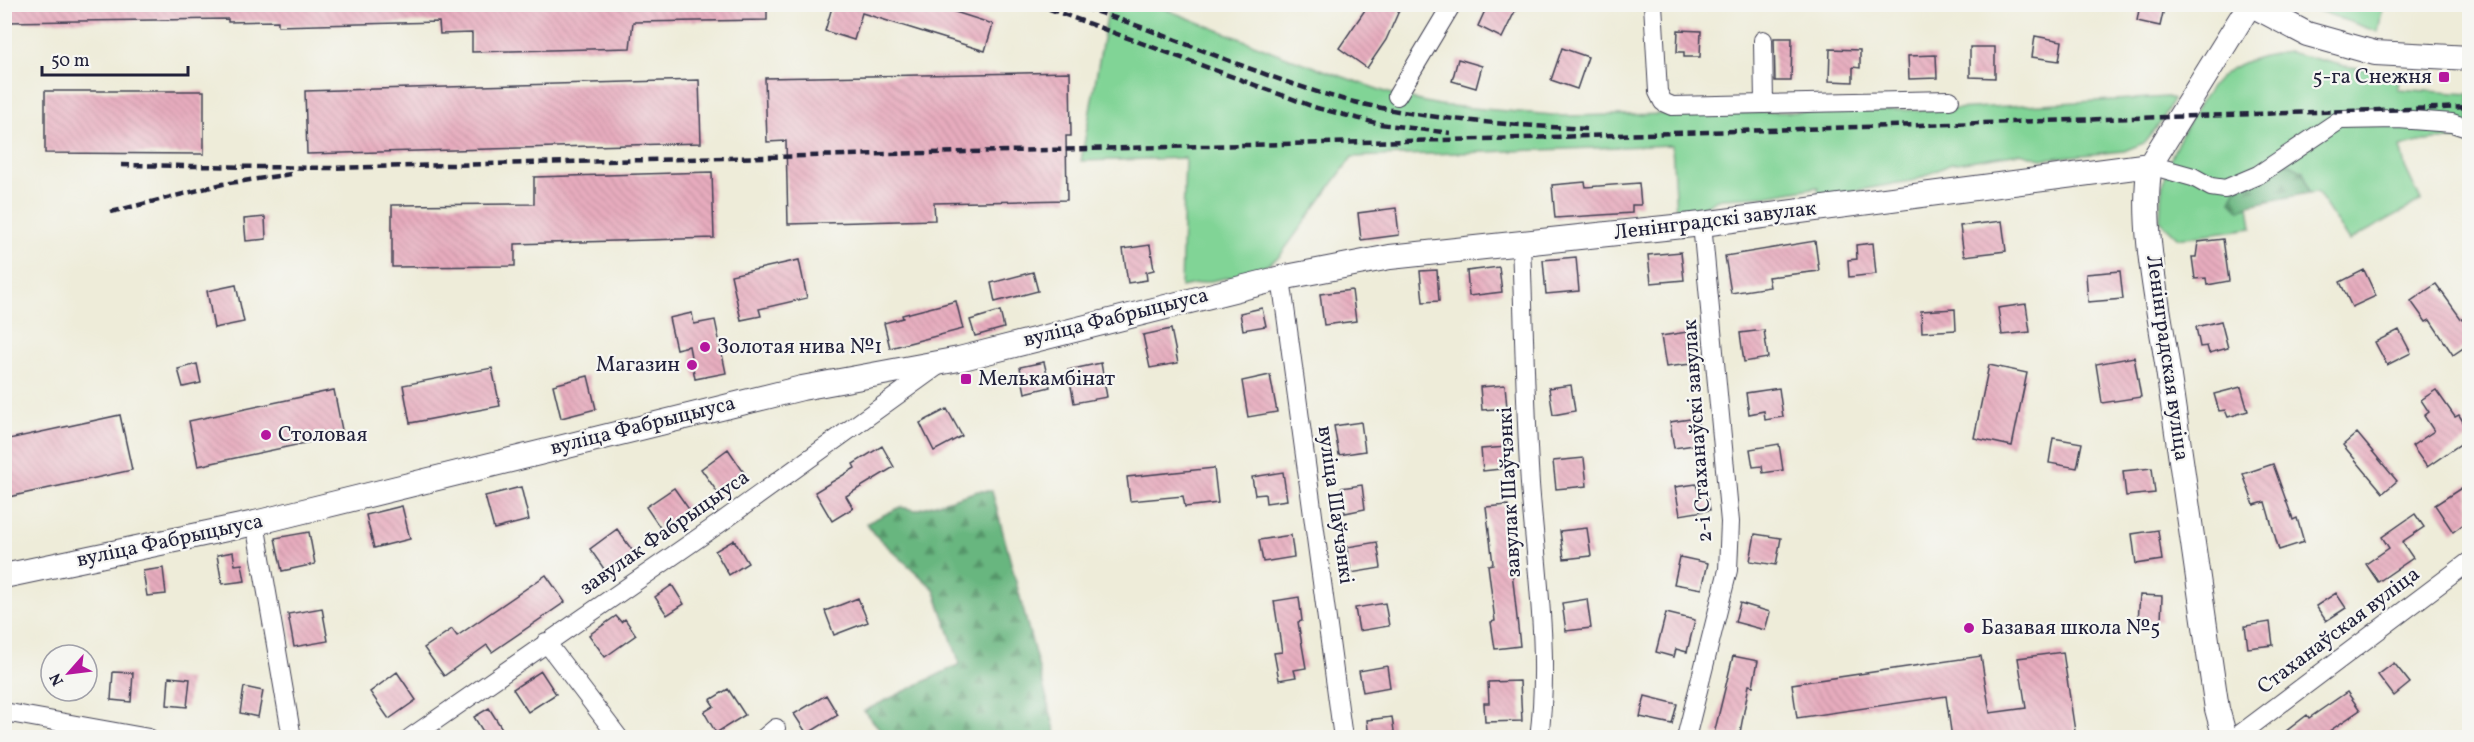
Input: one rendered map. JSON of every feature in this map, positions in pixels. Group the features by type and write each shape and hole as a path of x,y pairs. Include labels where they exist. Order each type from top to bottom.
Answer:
{"street":[{"path":"1397,96 1452,4"},
{"path":"1653,4 1658,92 1663,102 1672,106 1950,100"},
{"path":"2250,4 2307,34 2375,52 2469,58"},
{"name":"Ленінградская вуліца","path":"2225,738 2217,709 2163,334 2146,187 2150,165 2250,4"},
{"path":"1763,40 1764,104"},
{"path":"2150,165 2193,177 2211,187 2224,189 2258,175 2340,120 2409,120 2452,123 2469,129"},
{"name":"Ленінградскі завулак","path":"1281,278 1390,257 1702,224 2150,165"},
{"name":"2-і Стаханаўскі завулак","path":"1686,738 1728,570 1730,522 1702,224"},
{"name":"завулак Шаўчэнкі","path":"1521,243 1529,471 1542,639 1542,718 1539,738"},
{"name":"вуліца Фабрыцыуса","path":"4,576 255,523 802,388 943,362 1281,278"},
{"name":"вуліца Шаўчэнкі","path":"1281,278 1343,738"},
{"name":"завулак Фабрыцыуса","path":"410,738 720,523 943,362"},
{"path":"255,523 292,738"},
{"name":"Стаханаўская вуліца","path":"2235,738 2469,561"},
{"path":"546,642 619,738"},
{"path":"4,712 148,738"}],"green space":[{"path":"1109,5 1155,5 1284,56 1397,96 1439,105 1564,116 1955,109 2168,97 2173,100 2161,122 2144,143 2124,151 2041,159 2020,153 1951,164 1916,180 1819,197 1818,187 1766,196 1721,198 1695,211 1676,213 1672,145 1352,157 1279,257 1255,272 1181,287 1185,158 1081,161"},
{"path":"2303,5 2383,5 2378,32"},
{"path":"2289,52 2345,66 2399,74 2398,89 2469,94 2469,142 2434,140 2400,147 2405,167 2421,201 2349,241 2317,192 2309,193 2304,171 2249,205 2252,228 2178,238 2160,221 2161,198 2166,172 2188,123 2208,92 2227,72 2256,58"},
{"path":"2285,162 2304,171 2309,193 2249,205 2240,210 2231,201 2237,188"},
{"path":"978,491 992,491 1057,737 887,737 864,711 960,664 934,589 873,533 867,523 900,507 916,510"}],"building":[{"path":"4,4 767,4 767,20 633,22 630,48 472,52 472,33 440,34 439,22 278,26 278,21 228,22 228,19 4,22"},
{"path":"833,4 930,4 993,24 985,51 862,13 854,40 825,31"},
{"path":"1369,4 1402,4 1386,40 1367,68 1339,48"},
{"path":"1488,4 1500,4 1515,11 1502,38 1478,26"},
{"path":"2140,4 2165,4 2160,26 2137,21"},
{"path":"1678,30 1701,31 1700,57 1684,57 1684,52 1677,52"},
{"path":"2035,36 2062,41 2059,61 2032,57"},
{"path":"1774,38 1792,38 1791,81 1775,81"},
{"path":"1970,47 1995,47 1995,78 1970,77"},
{"path":"1562,48 1588,57 1577,89 1551,80"},
{"path":"1830,49 1860,50 1860,68 1853,67 1853,82 1829,81"},
{"path":"1936,55 1937,78 1909,79 1908,56"},
{"path":"1458,59 1482,66 1476,88 1452,81"},
{"path":"1070,72 1071,136 1066,136 1067,200 934,203 935,220 788,224 786,141 767,142 765,78"},
{"path":"699,80 701,143 307,154 305,91"},
{"path":"45,91 204,91 204,154 45,153"},
{"path":"712,172 714,238 515,244 515,266 392,267 392,205 534,204 534,177"},
{"path":"1585,182 1586,187 1639,183 1641,205 1632,205 1632,213 1555,218 1552,185"},
{"path":"1396,208 1399,235 1361,240 1358,213"},
{"path":"265,217 266,239 246,241 244,219"},
{"path":"2002,221 2006,251 1964,256 1960,226"},
{"path":"2223,239 2229,281 2207,285 2206,278 2195,279 2192,257 2196,257 2198,242"},
{"path":"1815,241 1819,271 1768,277 1770,287 1731,293 1725,256"},
{"path":"1873,243 1876,274 1849,277 1848,260 1857,259 1856,245"},
{"path":"1150,245 1154,270 1146,272 1147,280 1128,283 1123,249"},
{"path":"1681,252 1684,280 1651,283 1648,255"},
{"path":"1576,257 1579,291 1546,294 1543,260"},
{"path":"799,260 807,298 759,309 761,316 741,320 731,275"},
{"path":"1499,267 1502,292 1469,296 1467,271"},
{"path":"1437,270 1439,301 1423,302 1420,271"},
{"path":"2364,270 2376,296 2352,307 2340,282"},
{"path":"2120,271 2123,299 2088,302 2086,274"},
{"path":"1033,272 1038,291 995,302 991,283"},
{"path":"2436,284 2462,320 2469,315 2469,344 2453,355 2430,320 2426,322 2411,301"},
{"path":"236,285 244,322 214,328 207,291"},
{"path":"1352,290 1356,321 1324,325 1320,294"},
{"path":"956,301 963,329 890,348 884,323 903,318 902,315"},
{"path":"2026,304 2030,332 2002,335 1998,308"},
{"path":"1262,308 1266,326 1243,330 1240,313"},
{"path":"1955,309 1956,330 1922,332 1921,311"},
{"path":"1000,311 1004,328 975,336 970,320"},
{"name":"Золотая нива №1","path":"692,313 694,324 715,320 726,373 695,379 689,346 676,349 669,318"},
{"path":"2221,321 2228,348 2209,353 2207,346 2200,347 2196,327"},
{"path":"1171,329 1178,363 1150,368 1143,335"},
{"path":"1764,330 1768,358 1744,362 1740,333"},
{"path":"2399,330 2411,353 2387,365 2375,342"},
{"path":"1687,332 1691,364 1666,367 1661,336"},
{"path":"2134,357 2141,397 2102,403 2096,364"},
{"path":"1044,362 1050,387 1025,393 1020,367"},
{"path":"1101,363 1107,397 1074,403 1068,370"},
{"path":"197,364 201,383 183,387 178,369"},
{"path":"1989,365 2027,373 2012,446 1974,438"},
{"path":"492,368 500,406 410,423 403,385"},
{"path":"1270,375 1277,412 1248,417 1242,381"},
{"path":"588,376 596,409 561,418 553,385"},
{"path":"1505,385 1507,408 1482,410 1480,387"},
{"path":"1571,385 1575,411 1553,415 1549,388"},
{"path":"2241,387 2248,411 2228,417 2225,410 2219,411 2214,394"},
{"path":"1779,388 1783,417 1765,420 1764,411 1749,414 1746,393"},
{"path":"334,390 343,435 198,466 189,421"},
{"path":"2436,390 2455,417 2459,415 2469,431 2469,438 2427,467 2412,446 2434,431 2424,416 2429,412 2421,400"},
{"path":"947,409 962,436 934,451 920,423"},
{"path":"120,415 132,470 4,498 4,440"},
{"path":"1697,418 1701,444 1674,448 1670,422"},
{"path":"1361,422 1365,451 1339,455 1334,426"},
{"path":"2357,433 2397,481 2383,493 2343,445"},
{"path":"2053,438 2082,443 2077,468 2049,463"},
{"path":"1779,444 1783,470 1763,473 1762,466 1753,467 1750,449"},
{"path":"882,446 894,467 846,496 853,508 832,521 815,492 855,468 853,464"},
{"path":"1507,447 1509,468 1483,471 1481,449"},
{"path":"728,449 747,477 720,496 701,469"},
{"path":"1584,458 1587,486 1556,489 1553,461"},
{"path":"2273,464 2293,520 2297,518 2304,542 2279,550 2265,502 2254,505 2243,474"},
{"path":"1214,468 1218,503 1185,507 1183,496 1130,501 1127,477"},
{"path":"2152,468 2155,493 2126,496 2123,471"},
{"path":"1283,472 1287,500 1266,503 1265,494 1255,495 1252,477"},
{"path":"2469,483 2469,520 2453,532 2435,505"},
{"path":"1696,484 1698,491 1706,490 1710,510 1680,515 1675,487"},
{"path":"1362,485 1365,509 1345,513 1341,488"},
{"path":"521,487 529,520 494,529 485,496"},
{"path":"674,488 693,515 665,535 646,507"},
{"path":"1508,505 1512,534 1508,534 1520,646 1495,649 1491,622 1495,621 1488,565 1493,564 1486,507"},
{"path":"402,506 410,539 374,548 366,515"},
{"path":"2415,514 2424,527 2402,542 2413,558 2378,582 2366,564 2389,548 2382,537"},
{"path":"1587,528 1591,556 1564,559 1560,531"},
{"path":"617,529 637,557 609,576 590,549"},
{"path":"2158,530 2162,560 2136,564 2132,534"},
{"path":"309,532 315,564 282,571 275,538"},
{"path":"1755,534 1781,538 1776,565 1750,561"},
{"path":"1291,535 1294,557 1263,562 1259,540"},
{"path":"734,540 748,563 729,575 715,551"},
{"path":"1377,542 1381,568 1351,573 1347,547"},
{"path":"233,552 235,565 242,564 245,581 222,584 217,555"},
{"path":"1680,557 1708,563 1702,589 1674,584"},
{"path":"163,568 166,594 147,596 143,571"},
{"path":"546,575 565,602 492,652 487,645 444,676 424,648 452,629 457,636"},
{"path":"672,585 684,604 667,615 655,597"},
{"path":"2336,593 2346,608 2326,621 2316,606"},
{"path":"2140,595 2162,596 2161,621 2138,620"},
{"path":"1299,597 1302,621 1298,622 1306,668 1294,670 1296,677 1279,680 1274,653 1282,652 1274,601"},
{"path":"858,598 868,622 834,635 825,611"},
{"path":"1587,599 1591,628 1566,631 1562,603"},
{"path":"1385,603 1389,626 1359,631 1355,608"},
{"path":"1740,603 1770,612 1765,630 1735,622"},
{"path":"322,608 328,641 294,647 288,614"},
{"path":"1666,613 1695,620 1687,652 1676,649 1674,657 1656,652"},
{"path":"616,616 621,622 625,619 636,635 605,657 589,635"},
{"path":"2270,622 2273,645 2248,648 2245,626"},
{"path":"2063,652 2076,738 1952,738 1946,696 1797,718 1792,684 1981,656 1990,713 2026,708 2018,658"},
{"path":"1733,656 1758,661 1753,686 1749,685 1739,738 1714,734"},
{"path":"2394,663 2410,683 2394,696 2378,675"},
{"path":"1387,666 1390,687 1363,692 1359,671"},
{"path":"541,671 556,694 528,712 513,689"},
{"path":"113,672 133,673 131,702 111,700"},
{"path":"397,672 416,700 389,719 370,692"},
{"path":"169,677 190,679 187,707 167,705"},
{"path":"1520,681 1522,721 1485,722 1484,703 1489,703 1488,682"},
{"path":"244,687 263,691 258,717 240,713"},
{"path":"728,689 745,715 716,733 704,712 714,706 710,700"},
{"path":"2347,692 2360,710 2319,738 2277,738 2307,715 2309,718"},
{"path":"826,695 838,715 807,734 794,714"},
{"path":"1645,696 1677,704 1672,724 1640,717"},
{"path":"489,708 508,738 487,738 474,717"},
{"path":"1392,717 1395,738 1369,738 1367,720"}],"railway":[{"path":"1036,4 1317,108 1380,124 1450,133"},
{"path":"1070,4 1134,25 1292,84 1356,102 1453,119 1586,129"},
{"path":"121,165 330,168 1524,138 2470,107"},
{"path":"111,212 223,184 291,174"}],"place":[{"name":"5-га Снежня","path":"2444,77"},
{"name":"Золотая нива №1","path":"705,347"},
{"name":"Магазин","path":"692,365"},
{"name":"Мелькамбінат","path":"966,379"},
{"name":"Столовая","path":"266,435"},
{"name":"Базавая школа №5","path":"1969,628"}]}
